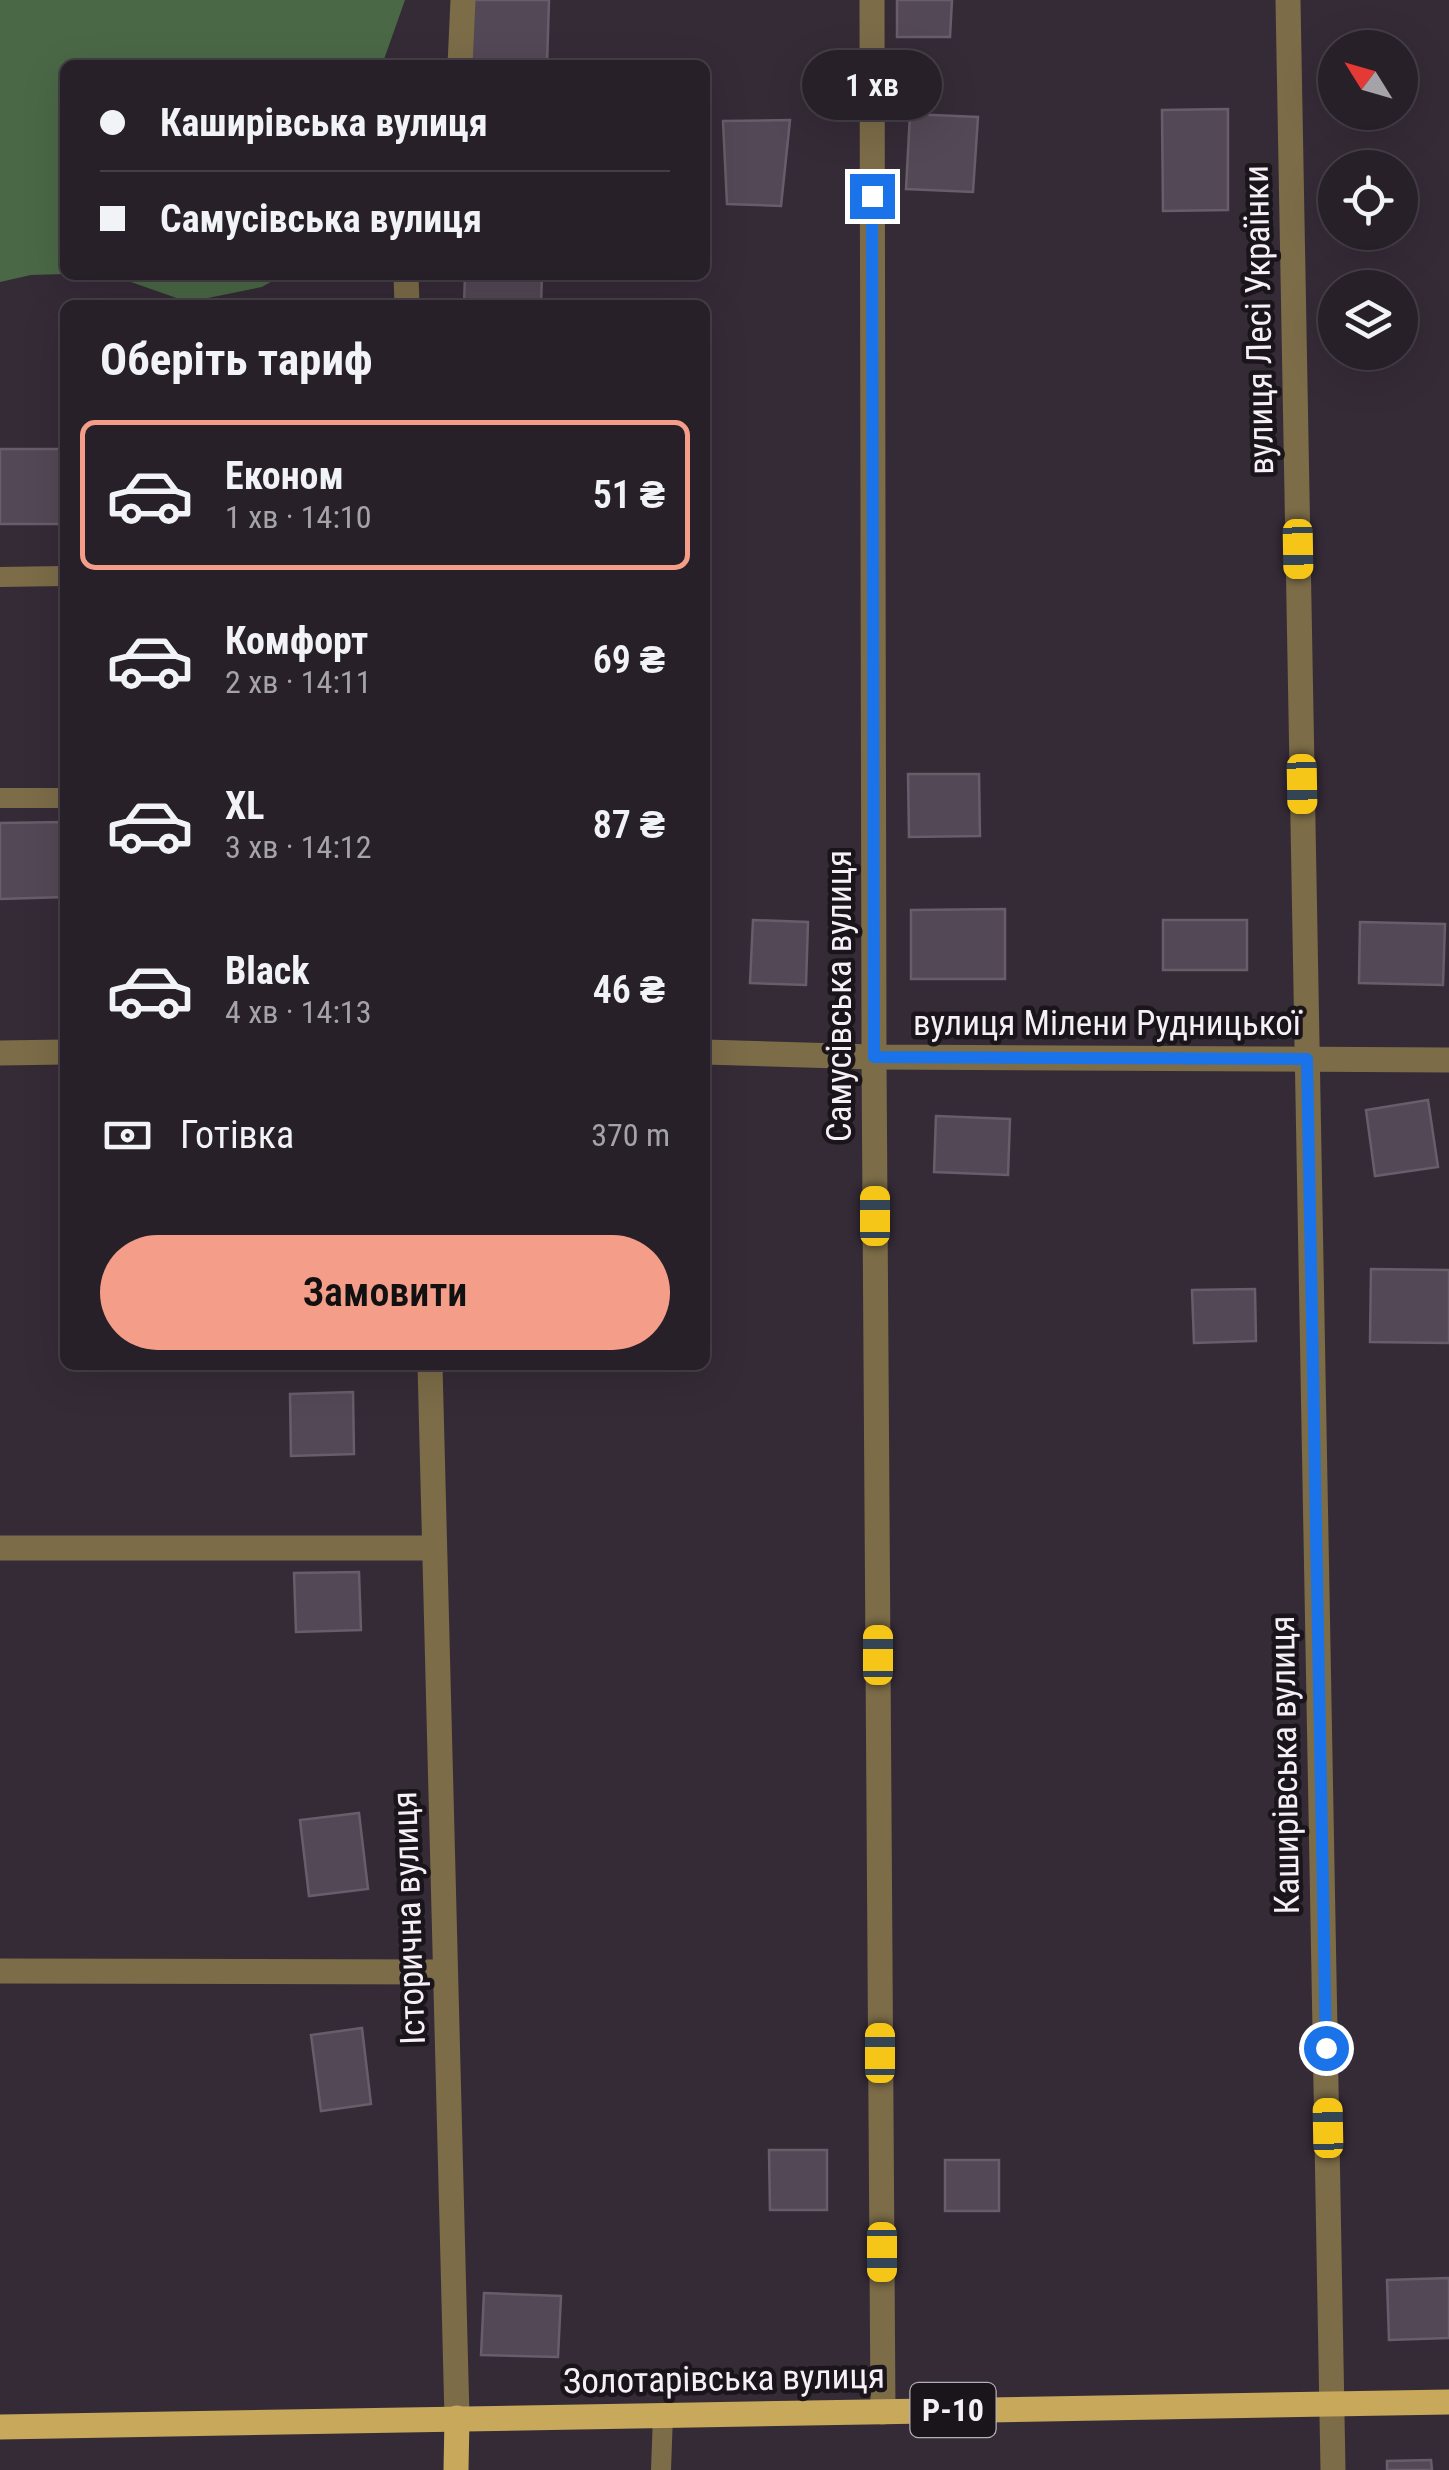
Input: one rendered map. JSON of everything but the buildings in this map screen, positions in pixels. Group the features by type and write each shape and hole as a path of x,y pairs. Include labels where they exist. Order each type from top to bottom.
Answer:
{"main road":[{"name":"Золотарівська вулиця","path":"0,2427 1449,2402"},
{"name":"Історична вулиця","path":"456,2418 456,2470"}],"street":[{"path":"460,60 463,0"},
{"name":"Самусівська вулиця","path":"872,0 883,2412"},
{"name":"вулиця Лесі Українки","path":"1288,0 1307,1059"},
{"path":"0,1053 60,1052"},
{"name":"вулиця Мілени Рудницької","path":"710,1052 874,1057 1449,1060"},
{"name":"Каширівська вулиця","path":"1307,1059 1334,2470"},
{"name":"Історична вулиця","path":"430,1370 456,2418"},
{"path":"0,1548 434,1548"},
{"path":"0,1971 446,1972"}],"lane":[{"path":"0,578 60,576"},
{"path":"0,798 60,798"},
{"path":"661,2470 663,2415"}],"green space":[{"path":"0,0 405,0 384,60 60,60 60,274 0,282"},
{"path":"125,280 274,280 262,287 182,300"}],"route":[{"path":"872,196 874,1057 1307,1059 1326,2048"}]}
